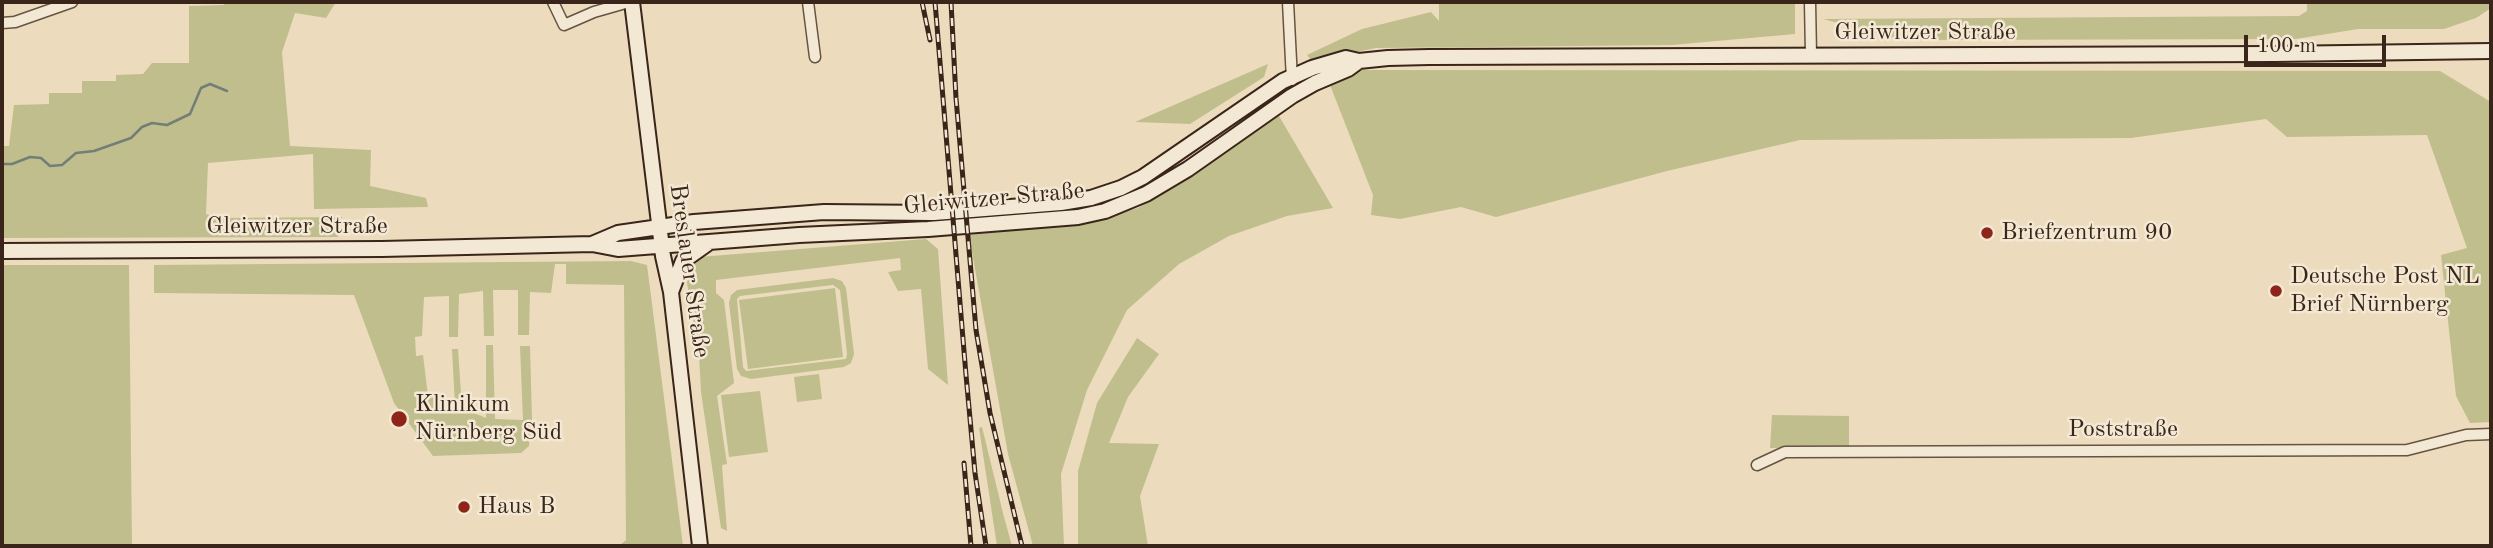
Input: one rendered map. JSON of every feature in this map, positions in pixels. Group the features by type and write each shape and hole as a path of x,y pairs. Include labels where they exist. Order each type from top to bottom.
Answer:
{"main road":[{"name":"Breslauer Straße","path":"631,2 662,245 671,292 700,546"},
{"name":"Gleiwitzer Straße","path":"592,244 618,233 660,226 824,212 948,212 1091,198 1143,177 1292,76 1346,58 1359,61 1388,58 2491,51"},
{"name":"Gleiwitzer Straße","path":"2,251 382,249 592,244 618,248 1068,218 1105,211 1138,198 1167,182 1297,93 1359,61"},
{"path":"671,292 685,258 711,242"}],"street":[{"path":"2,23 15,22 72,2"},
{"path":"553,2 564,25 594,12 631,2"},
{"path":"808,2 815,57"},
{"path":"1288,2 1292,76 1297,93"},
{"path":"1810,2 1811,55"},
{"name":"Poststraße","path":"1757,465 1785,452 2407,450 2466,435 2491,434"}],"shaded area":[{"path":"224,2 336,2 326,18 295,13 282,52 290,146 371,150 370,186 426,198 428,207 314,209 313,154 208,163 206,214 219,218 342,217 337,225 338,237 2,238 2,146 9,146 14,105 49,104 49,93 82,93 82,81 116,81 116,75 143,74 152,63 189,63 189,6 224,5"},
{"path":"1439,2 1795,2 1795,34 1672,45 1376,48 1312,61 1307,55 1362,29 1431,12 1439,21"},
{"path":"2307,2 2491,2 2491,8 2476,18 2444,29 2358,29 2296,39 1901,40 1823,19 2299,16 2307,11"},
{"path":"1268,64 1264,77 1190,124 1135,122"},
{"path":"1360,70 2440,71 2491,102 2491,422 2470,423 2456,396 2441,255 2467,248 2427,135 2287,137 2266,119 2131,138 1800,140 1667,171 1496,217 1461,207 1400,219 1371,215 1373,195 1330,85"},
{"path":"1279,116 1333,208 1287,216 1229,236 1179,264 1127,310 1087,390 1061,474 1064,546 1033,546 1008,454 969,235 1095,220 1138,208"},
{"path":"926,239 938,249 948,385 928,369 921,289 898,291 888,272 901,270 900,258 716,280 716,293 724,300 734,383 717,396 727,464 722,465 727,531 721,528 701,392 699,354 687,283 689,268 699,257"},
{"path":"631,261 647,265 683,546 619,546 626,540 624,285 566,284 566,264 555,264 551,293 530,292 529,335 518,335 518,290 493,290 494,336 484,336 483,291 459,294 458,337 449,337 449,296 424,297 422,336 415,337 416,356 423,355 428,396 455,406 452,349 458,349 462,408 486,418 486,345 493,345 495,419 523,420 520,346 530,346 532,419 529,446 521,453 433,456 394,403 354,295 154,293 154,265"},
{"path":"2,265 129,265 132,546 2,546"},
{"path":"833,278 842,281 846,288 854,354 851,363 844,367 751,379 741,376 737,369 729,303 731,295 737,290","holes":["833,285 840,290 846,359 746,371 743,367 737,299 740,296"]},
{"path":"835,288 843,357 748,369 739,300"},
{"path":"1137,338 1159,354 1128,397 1109,443 1159,444 1140,496 1148,546 1078,546 1078,471 1097,403"},
{"path":"819,374 822,399 797,402 794,377"},
{"path":"760,391 768,452 729,457 721,395"},
{"path":"1772,415 1849,416 1849,447 1770,448"},
{"path":"982,427 1012,546 997,546 979,428"}],"waterway":[{"path":"2,164 12,164 30,157 41,158 50,166 62,165 76,153 94,151 131,138 142,127 152,123 167,125 190,114 201,88 210,84 227,91"}],"railway":[{"path":"922,2 930,40"},
{"path":"935,2 975,473 986,546"},
{"path":"951,2 956,98 976,330 990,413 1022,546"},
{"path":"964,463 971,546"}],"place":[{"name":"Briefzentrum 90","path":"1987,233"},
{"name":"Deutsche Post NL Brief Nürnberg","path":"2276,291"},
{"name":"Klinikum Nürnberg Süd","path":"399,419"},
{"name":"Haus B","path":"464,507"}]}
